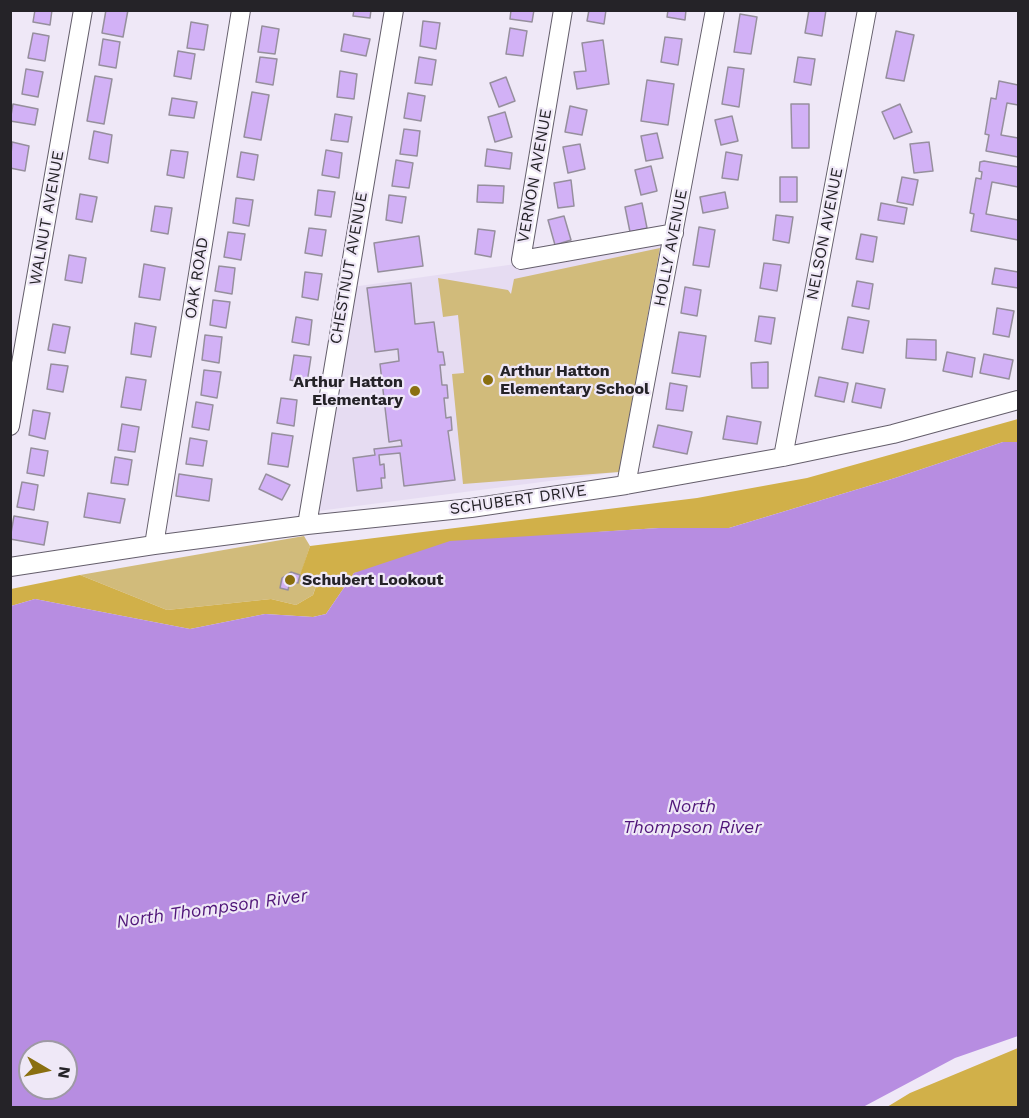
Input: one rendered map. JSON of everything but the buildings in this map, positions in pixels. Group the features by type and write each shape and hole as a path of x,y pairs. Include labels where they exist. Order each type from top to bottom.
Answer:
{"street":[{"name":"WALNUT AVENUE","path":"10,426 83,10"},
{"name":"OAK ROAD","path":"154,545 241,10"},
{"name":"CHESTNUT AVENUE","path":"307,525 355,229 394,10"},
{"name":"VERNON AVENUE","path":"563,10 521,260 674,233"},
{"name":"HOLLY AVENUE","path":"626,485 715,10"},
{"name":"NELSON AVENUE","path":"783,457 867,10"},
{"name":"SCHUBERT DRIVE","path":"10,567 154,545 307,525 471,508 626,485 895,434 1018,400"}],"shaded area":[{"name":"Arthur Hatton Elementary School","path":"665,243 619,472 318,511 352,287"},
{"path":"660,248 619,472 463,484 452,374 464,373 458,315 443,317 438,278 508,290 511,294 514,279"},
{"path":"1018,419 1018,442 1003,442 895,478 729,528 659,528 598,532 354,573 326,614 313,617 265,614 190,629 35,599 11,606 11,589 80,575 167,610 271,599 296,605 313,595 320,574 299,578 310,546 697,498 807,478"},
{"path":"304,536 310,546 300,577 320,573 313,595 296,605 271,599 167,610 80,575"},
{"path":"1018,1048 1018,1107 887,1107 910,1093"}],"water":[{"name":"North Thompson River","path":"1003,442 1018,442 1018,1036 955,1058 863,1107 11,1107 11,606 35,599 190,629 265,614 313,617 326,614 354,573 450,541 659,528 729,528 895,478"}],"place":[{"name":"Arthur Hatton Elementary School","path":"488,380"},
{"name":"Arthur Hatton Elementary","path":"415,391"},
{"name":"Schubert Lookout","path":"290,580"}]}
